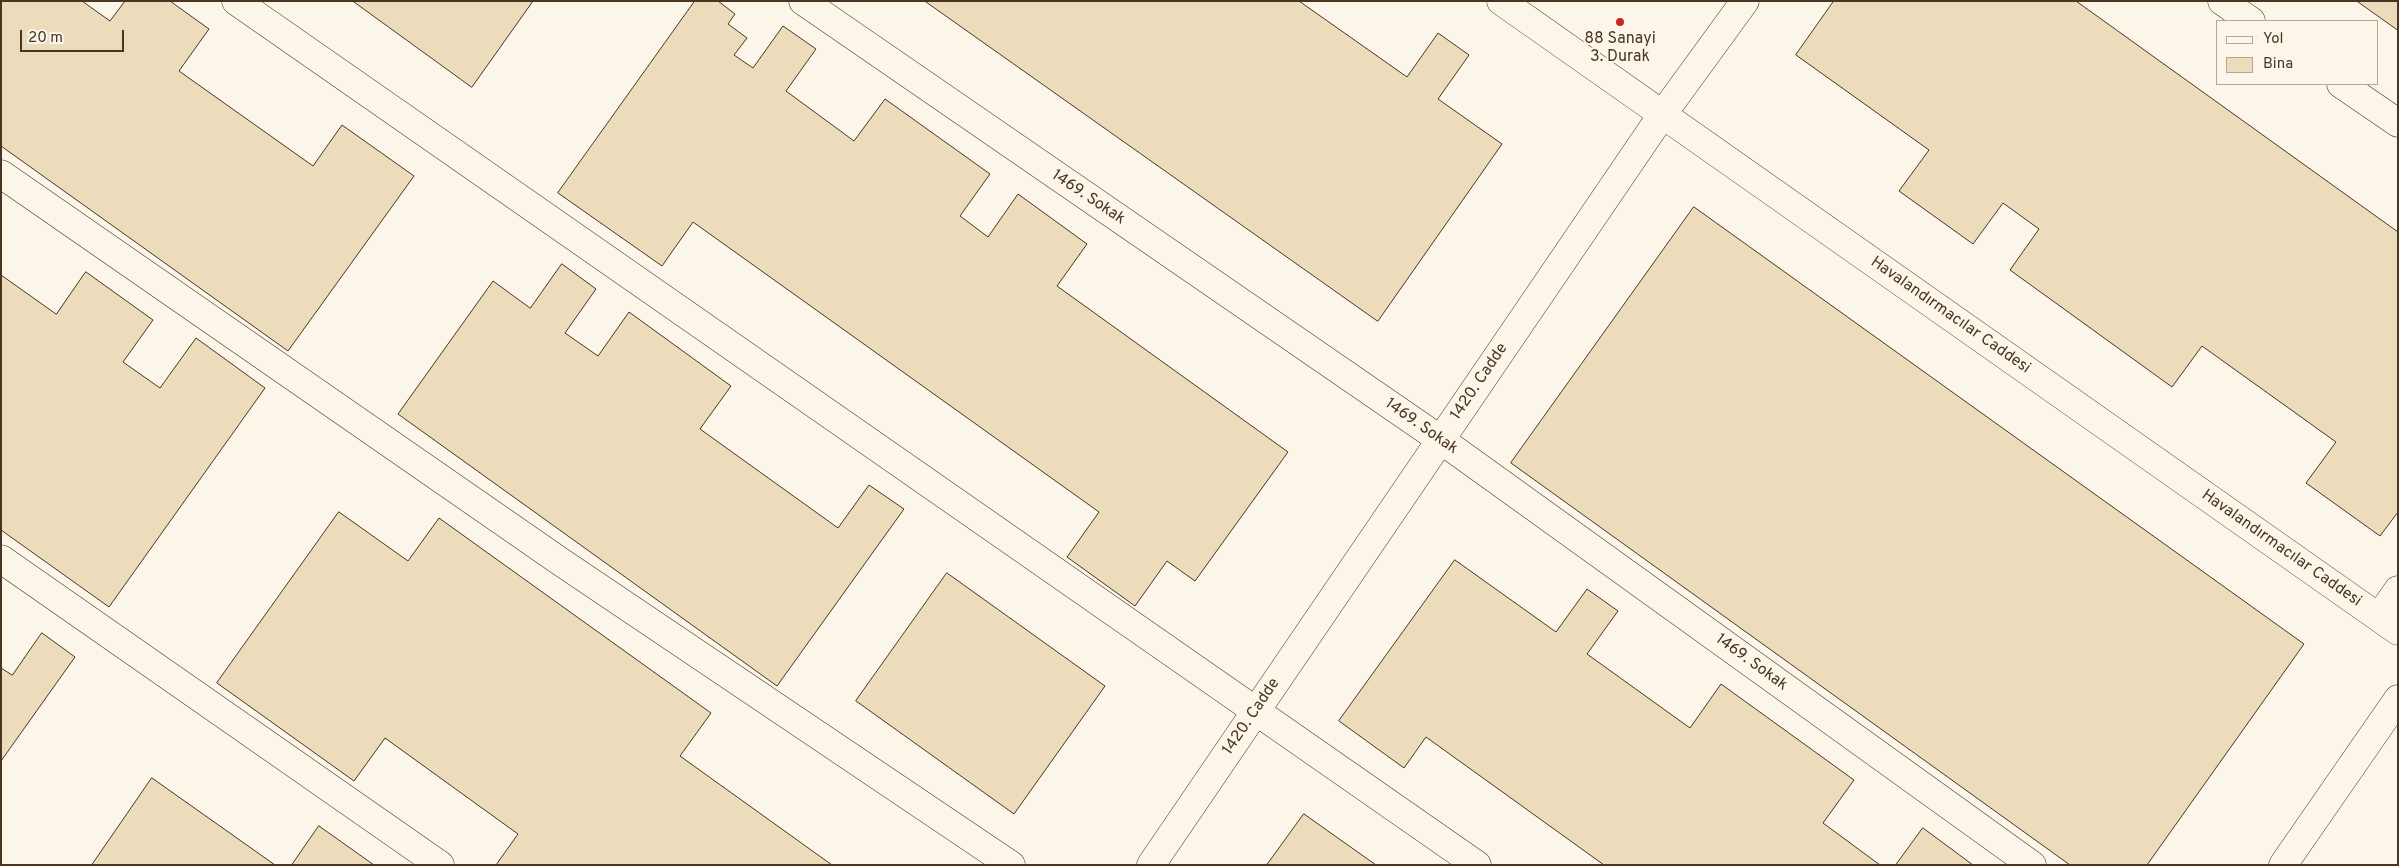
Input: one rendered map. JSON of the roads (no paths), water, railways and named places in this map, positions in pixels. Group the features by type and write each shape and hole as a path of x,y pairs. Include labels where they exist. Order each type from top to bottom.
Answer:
{"street":[{"path":"236,1 1477,865"},
{"name":"1469. Sokak","path":"803,1 1441,440 2032,865"},
{"name":"Havalandırmacılar Caddesi","path":"1501,1 2388,624"},
{"name":"1420. Cadde","path":"1151,865 1662,115 1745,1"},
{"path":"2222,1 2250,20"},
{"path":"2342,85 2398,123"},
{"path":"1,174 561,562 1012,865"},
{"path":"1,559 440,865"},
{"path":"2388,624 2398,590"},
{"path":"2283,865 2398,699"}],"place":[{"name":"88 Sanayi 3. Durak","path":"1620,22"}]}
